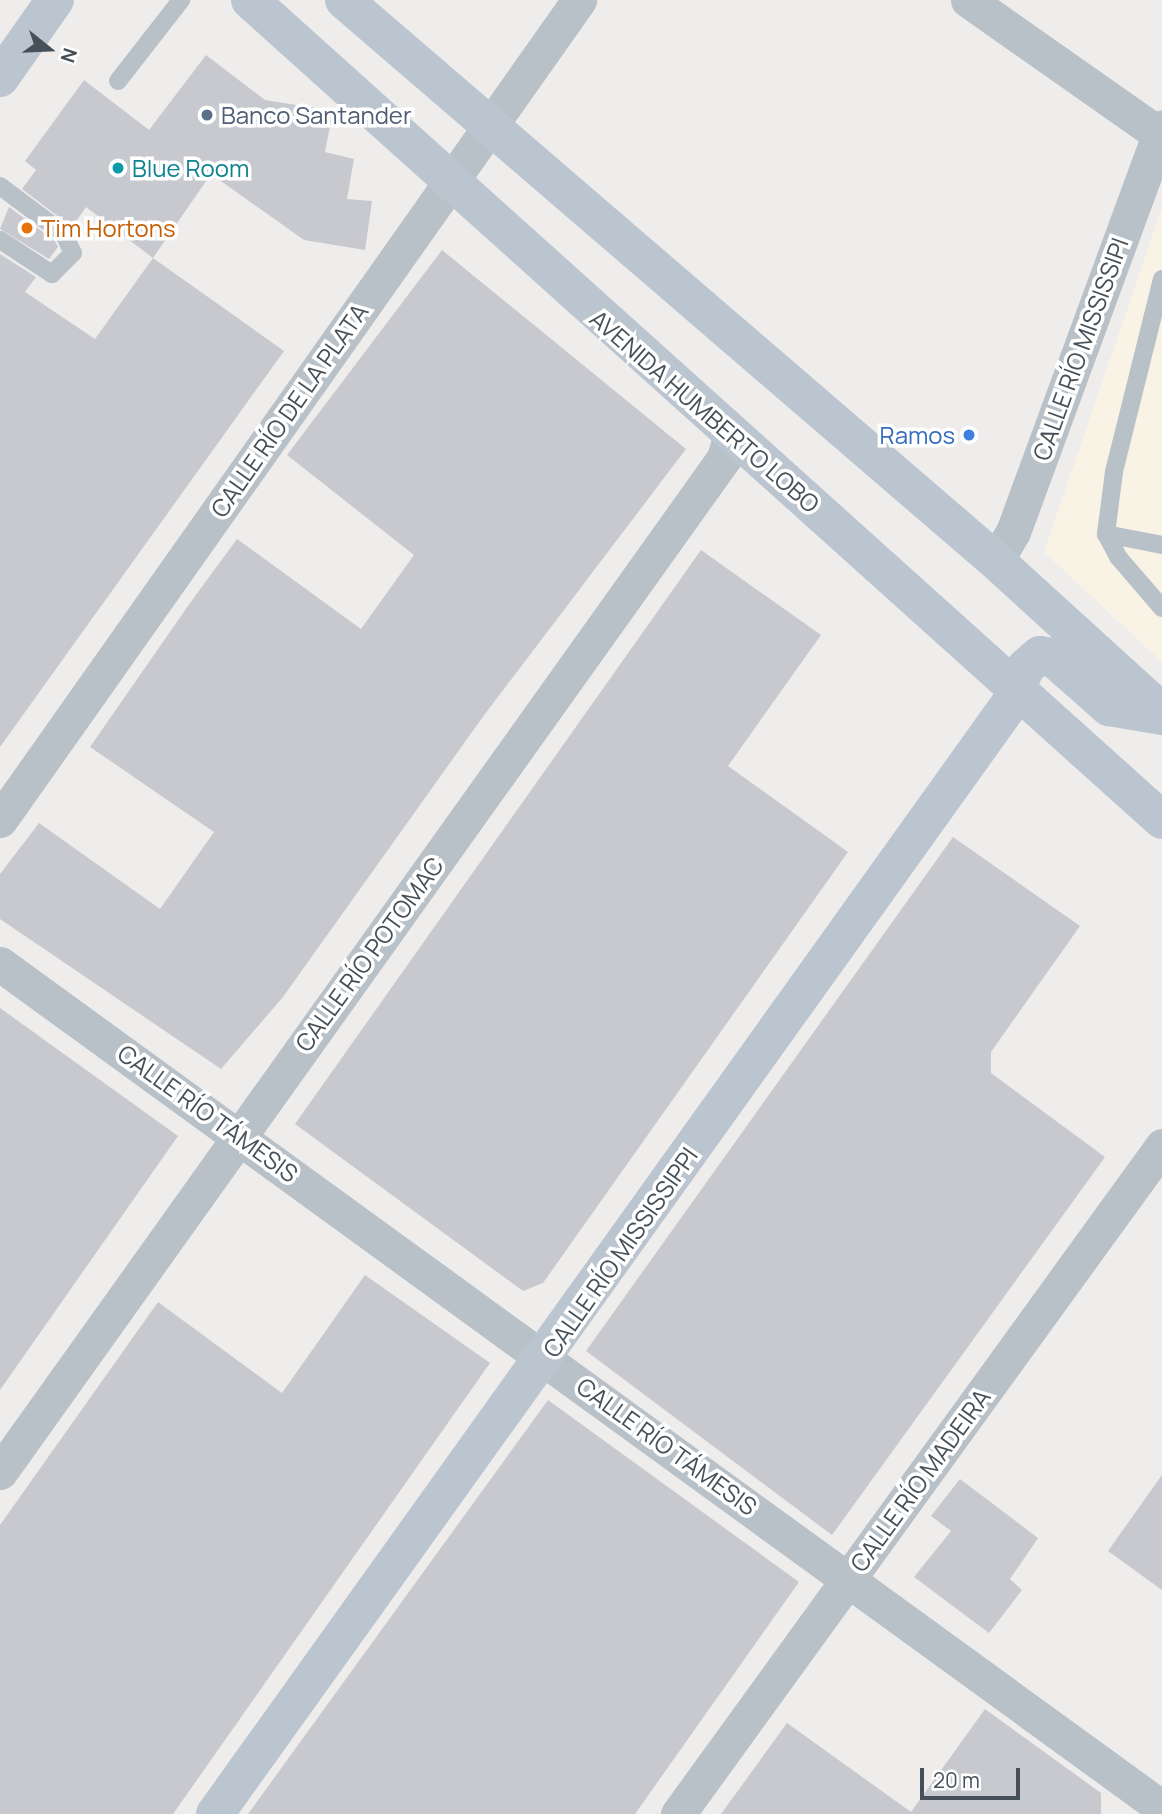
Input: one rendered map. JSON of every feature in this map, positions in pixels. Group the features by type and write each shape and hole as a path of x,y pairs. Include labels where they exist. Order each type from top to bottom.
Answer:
{"main road":[{"path":"0,78 55,0"},
{"name":"AVENIDA HUMBERTO LOBO","path":"250,0 284,25 450,181 731,433 1018,684 1162,820"},
{"path":"362,6 492,127 996,561 1162,714"},
{"name":"CALLE RÍO MISSISSIPPI","path":"215,1814 546,1358 1011,702 1018,684 1034,658 1046,655 1109,707 1162,714"}],"street":[{"name":"CALLE RÍO DE LA PLATA","path":"0,820 450,181 492,127 579,0"},
{"path":"968,0 1157,148"},
{"name":"CALLE RÍO MISSISSIPI","path":"996,561 1017,520 1157,148"},
{"name":"CALLE RÍO POTOMAC","path":"0,1472 238,1134 724,458 731,433"},
{"name":"CALLE RÍO TÁMESIS","path":"0,964 238,1134 1157,1805"},
{"name":"CALLE RÍO MADEIRA","path":"678,1814 1162,1146"}],"lane":[{"path":"118,81 181,0"},
{"path":"0,187 69,239 73,253 52,274 0,240"},
{"path":"1162,279 1114,472 1106,534 1119,558 1162,608"},
{"path":"1106,534 1162,545"}],"shaded area":[{"path":"1162,208 1162,662 1044,552"}],"building":[{"path":"206,55 265,100 333,111 325,152 354,159 347,199 372,201 365,250 304,240 211,174 153,258 86,207 72,227 22,189 36,170 25,161 84,80 149,130"},
{"path":"9,207 55,241 58,247 49,259 0,229"},
{"path":"442,250 686,449 482,718 283,997 221,1069 0,919 0,874 39,823 160,909 214,832 90,747 190,603 237,539 361,629 414,555 287,455"},
{"path":"0,254 36,277 25,292 95,339 153,258 284,351 0,747"},
{"path":"701,550 821,635 728,766 848,852 543,1283 523,1291 295,1124"},
{"path":"953,837 1080,926 991,1052 991,1073 1105,1157 832,1535 586,1351"},
{"path":"0,1008 178,1136 0,1390"},
{"path":"365,1275 490,1363 173,1814 0,1814 0,1525 158,1302 282,1393"},
{"path":"548,1400 799,1582 635,1814 248,1814"},
{"path":"1162,1475 1162,1590 1108,1551"},
{"path":"960,1479 1038,1538 1010,1579 1022,1590 989,1633 914,1577 951,1531 931,1516"},
{"path":"985,1709 1101,1793 1101,1814 721,1814 787,1723 911,1812"}],"place":[{"name":"Banco Santander","path":"207,115"},
{"name":"Blue Room","path":"118,168"},
{"name":"Tim Hortons","path":"27,228"},
{"name":"Ramos","path":"969,435"}]}
